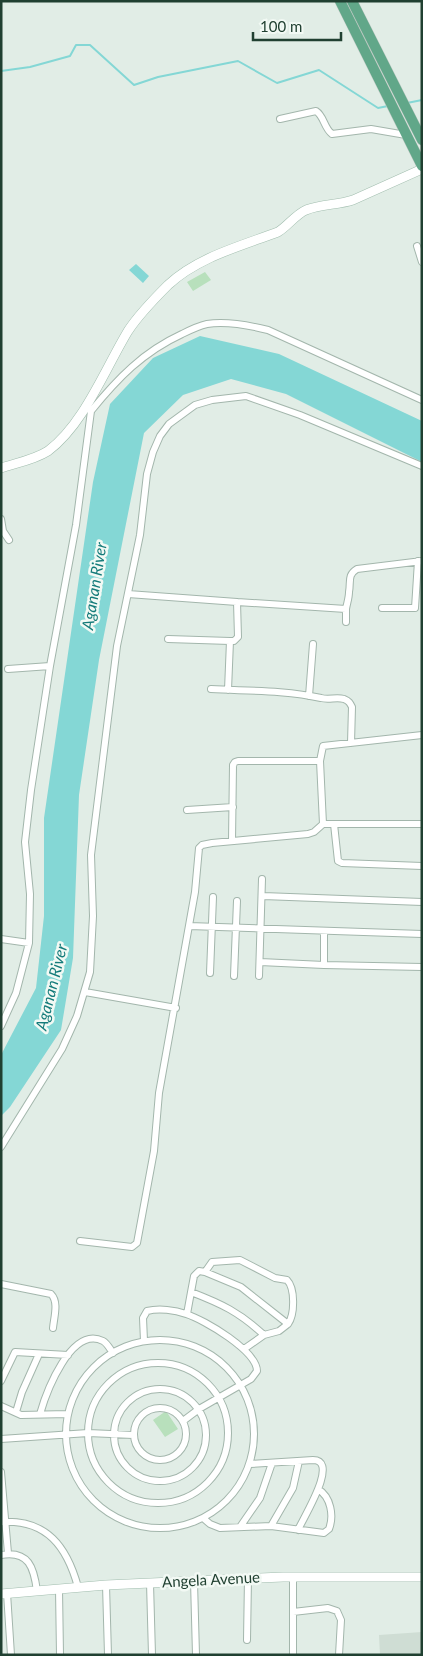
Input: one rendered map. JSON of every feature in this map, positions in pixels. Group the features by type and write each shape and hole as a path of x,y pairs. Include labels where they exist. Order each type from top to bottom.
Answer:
{"main road":[{"path":"340,1 422,167"},
{"path":"352,1 422,140"}],"street":[{"path":"280,119 316,111 332,134 371,129 406,135"},
{"path":"1,1026 16,992 29,943 30,894 26,842 50,666 76,525 88,409 129,330 143,312 170,284 182,275 211,258 278,232 287,227 304,211 314,207 353,200 422,167"},
{"path":"417,246 422,262"},
{"path":"1,468 36,457 47,451 147,353 171,339 206,324 227,323 268,330 422,400"},
{"path":"1,1147 62,1050 70,1034 90,972 93,916 91,855 116,646 140,535 147,474 160,436 169,424 195,405 212,400 246,396 300,415 422,466"},
{"path":"1,519 3,531 9,540"},
{"path":"346,622 349,578 352,572 357,569 420,561 415,608 382,608"},
{"path":"128,594 346,609"},
{"path":"168,640 234,641 238,637 237,602"},
{"path":"228,690 230,641"},
{"path":"309,696 313,644"},
{"path":"8,669 50,666"},
{"path":"211,689 341,699 350,703 351,743"},
{"path":"323,824 320,761 323,746 422,734"},
{"path":"232,841 233,765 235,762 320,761"},
{"path":"187,810 233,807"},
{"path":"80,1241 132,1247 137,1243 154,1151 159,1093 176,1008 195,892 197,852 199,848 202,845 212,843 308,834 314,832 323,824 422,824"},
{"path":"334,824 338,861 342,863 422,866"},
{"path":"259,976 262,879"},
{"path":"262,896 422,902"},
{"path":"210,973 213,897"},
{"path":"234,976 237,901"},
{"path":"189,926 422,934"},
{"path":"324,931 324,965"},
{"path":"1,939 29,943"},
{"path":"260,962 422,967"},
{"path":"85,992 176,1008"},
{"path":"205,1272 212,1262 240,1260 275,1278 287,1280 291,1286 293,1305 291,1320 279,1331 264,1335 244,1349"},
{"path":"187,1314 194,1276 199,1271 241,1287 288,1324"},
{"path":"1,1284 51,1294 56,1303 53,1328"},
{"path":"191,1292 228,1307 264,1335"},
{"path":"144,1341 143,1318 147,1311 168,1310 187,1314 209,1325 244,1349 257,1365 257,1372 251,1379 199,1409 183,1421"},
{"path":"40,1414 52,1381 68,1355 85,1340 105,1342 113,1353"},
{"path":"166,1340 179,1342 203,1350 224,1364 242,1384 254,1421 254,1449 250,1464 233,1493 216,1510 203,1518 184,1526 159,1528 135,1525 112,1516 93,1501 78,1482 69,1460 66,1435 68,1414 80,1385 89,1372 113,1353 144,1341 166,1340"},
{"path":"1,1381 15,1352 68,1355"},
{"path":"16,1412 22,1392 39,1354"},
{"path":"165,1363 190,1370 210,1386 219,1397 228,1425 227,1446 215,1474 192,1494 172,1501 142,1501 122,1493 100,1472 91,1454 88,1433 93,1408 98,1396 116,1377 139,1365 165,1363"},
{"path":"160,1388 177,1391 192,1400 199,1409 206,1425 206,1443 200,1459 188,1472 172,1480 154,1481 138,1476 130,1471 119,1458 113,1434 115,1421 120,1410 137,1394 160,1388"},
{"path":"1,1407 28,1415 68,1414"},
{"path":"154,1408 174,1411 186,1427 186,1440 180,1452 169,1459 156,1460 144,1455 136,1445 133,1435 138,1420 154,1408"},
{"path":"1,1439 88,1433 133,1435"},
{"path":"250,1464 317,1460 322,1463 324,1469 318,1488 298,1530"},
{"path":"271,1526 293,1488 299,1461"},
{"path":"240,1526 260,1498 272,1464"},
{"path":"1,1472 5,1554 22,1557 32,1566 37,1591"},
{"path":"203,1518 210,1524 220,1528 271,1526 324,1533 329,1530 332,1514 328,1499 318,1488"},
{"path":"3,1521 14,1521 32,1526 55,1539 69,1560 78,1588"},
{"path":"293,1576 293,1655"},
{"name":"Angela Avenue","path":"4,1594 106,1585 293,1576 422,1577"},
{"path":"248,1578 248,1640"},
{"path":"194,1581 196,1655"},
{"path":"150,1583 152,1655"},
{"path":"106,1585 108,1655"},
{"path":"59,1589 60,1655"},
{"path":"4,1594 11,1655"},
{"path":"293,1612 328,1608 337,1611 340,1620 339,1655"}],"shaded area":[{"path":"422,1632 422,1655 380,1655 379,1635"}],"green space":[{"path":"205,272 211,280 193,291 187,282"},
{"path":"166,1411 178,1429 165,1437 153,1420"}],"water":[{"path":"136,264 149,276 143,283 129,270"},
{"name":"Aganan River","path":"200,336 279,354 422,421 422,462 286,394 231,379 183,395 144,433 99,660 79,795 73,958 61,1030 10,1107 1,1116 1,1055 36,988 44,916 44,818 93,482 110,404 153,358"}],"waterway":[{"path":"1,71 30,67 70,56 76,45 90,45 134,85 158,77 238,61 277,83 319,70 378,108 388,106"},
{"path":"407,103 422,100"}]}
